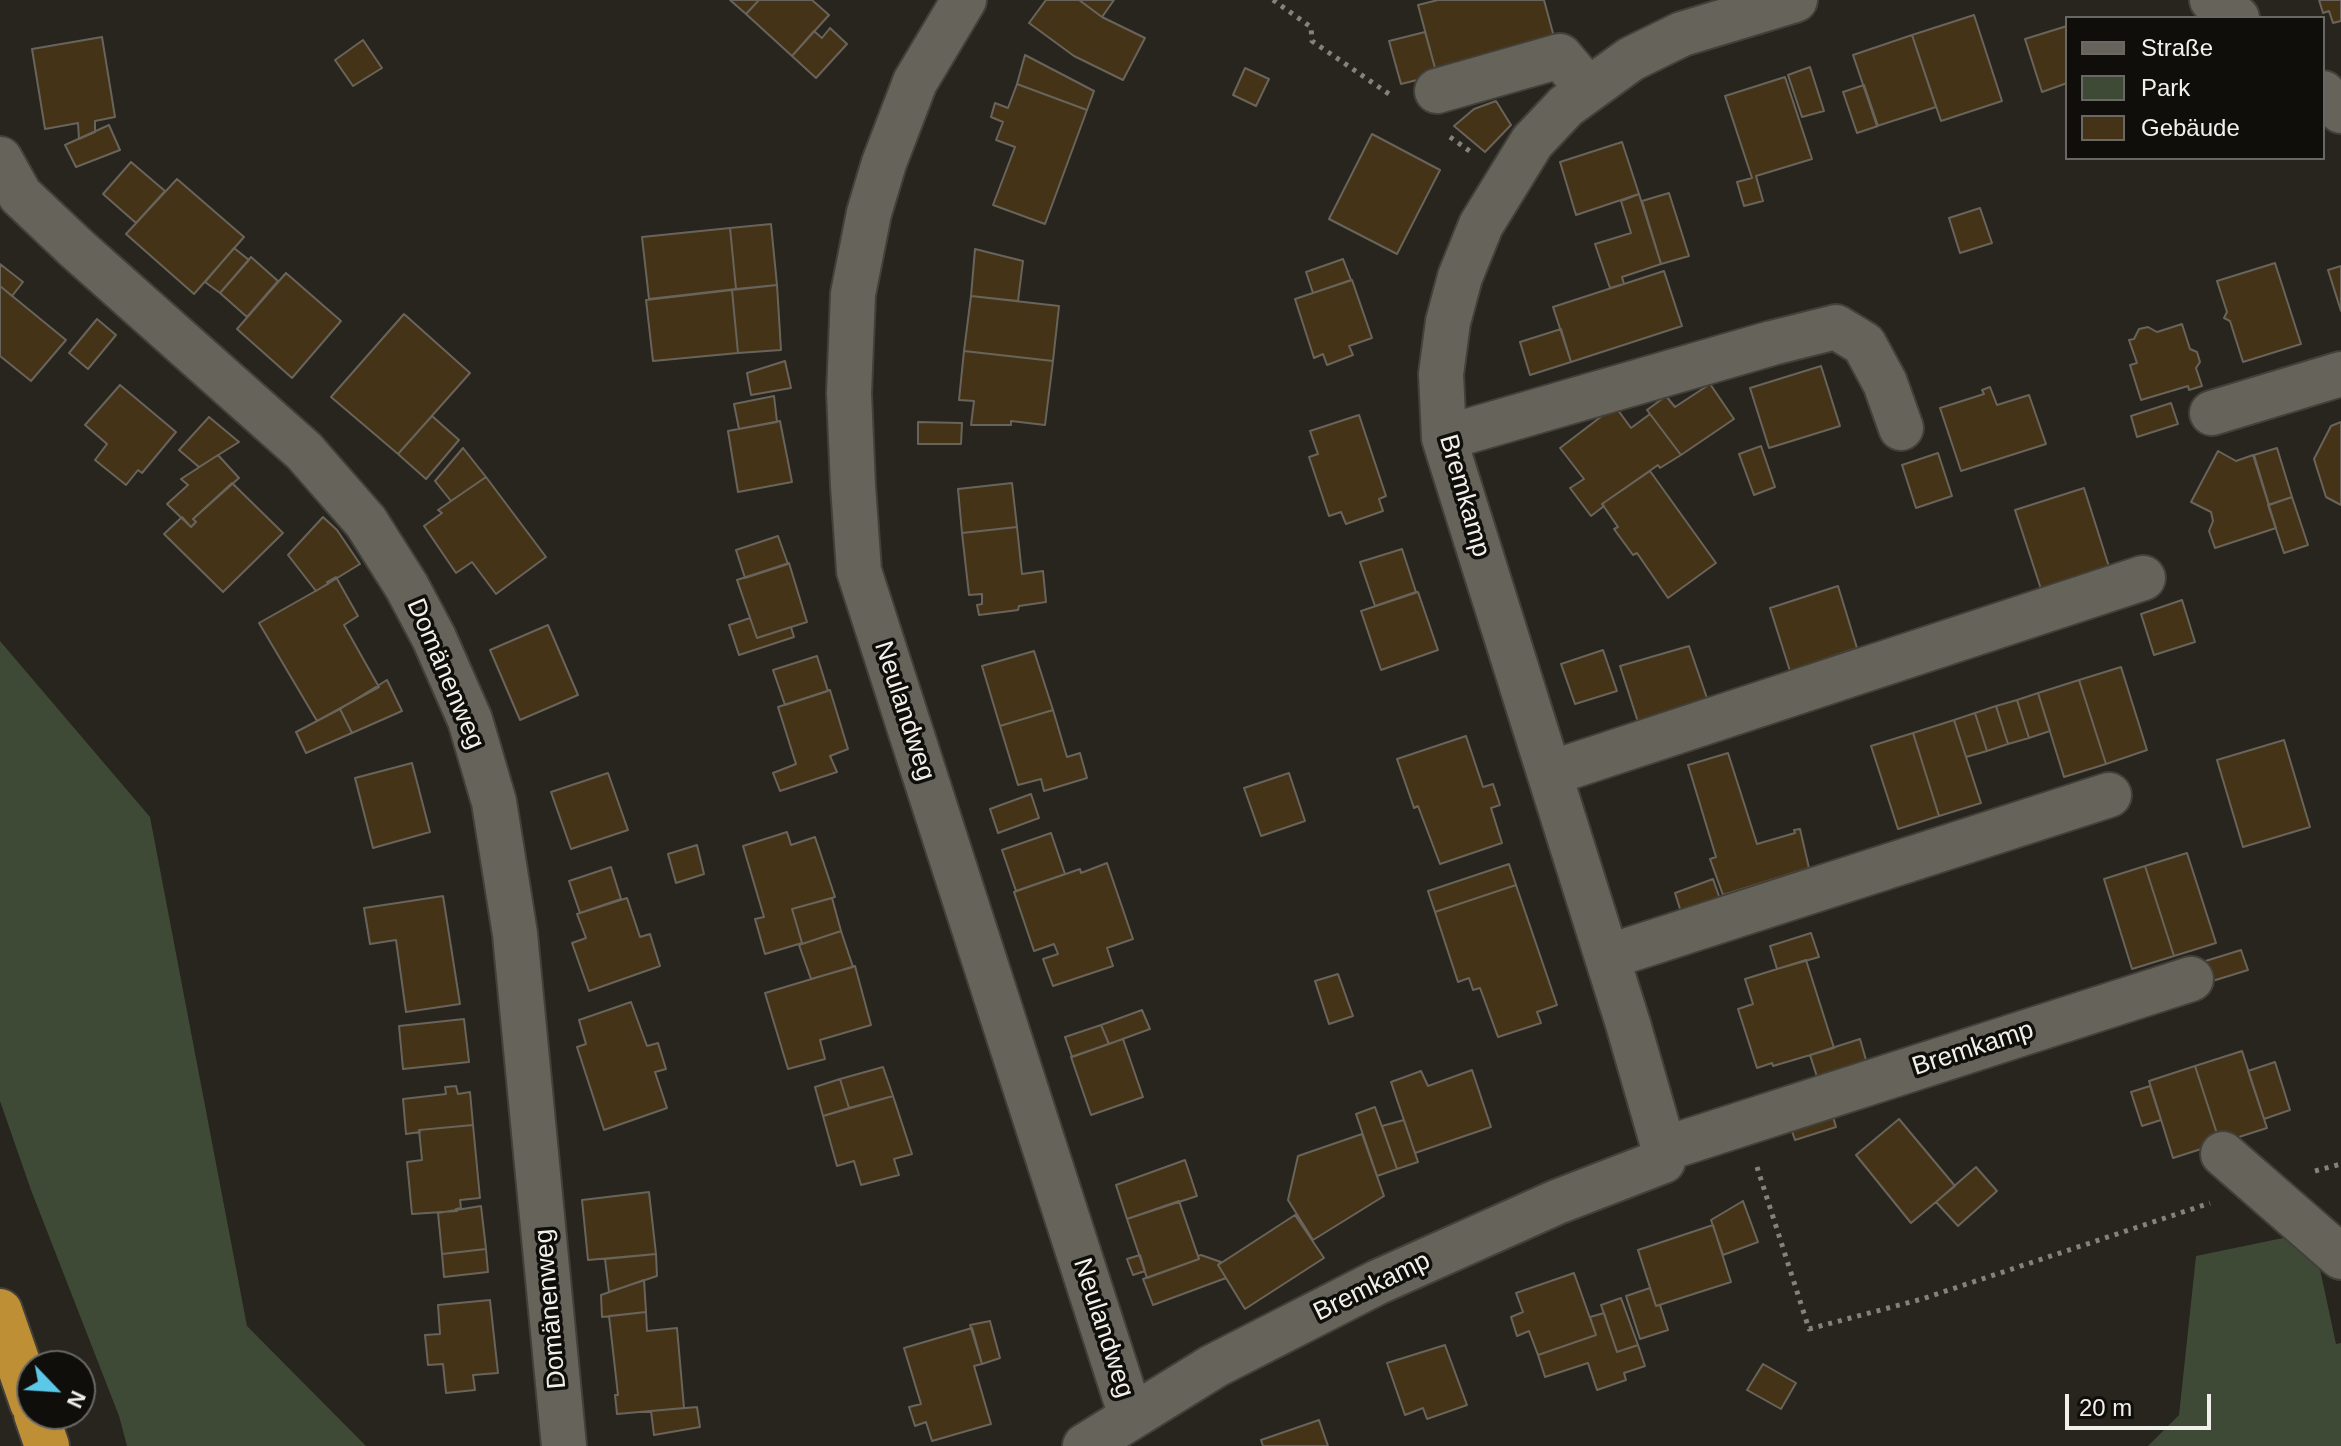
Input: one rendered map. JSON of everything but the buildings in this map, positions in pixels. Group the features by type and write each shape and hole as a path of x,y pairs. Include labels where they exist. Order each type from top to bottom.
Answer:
{"highway":[{"path":"1,1314 16,1357"}],"street":[{"name":"Bremkamp","path":"1085,1446 1214,1366 1378,1282 1557,1202 1663,1161 1664,1149 1607,957 1444,438 1441,374 1448,322 1465,264 1481,225 1532,142 1566,106 1631,59 1682,34 1795,0"},
{"path":"2212,0 2234,16"},
{"name":"Neulandweg","path":"959,2 915,82 884,163 869,213 853,294 849,393 859,571 1131,1416"},
{"path":"1437,91 1560,56 1588,89"},
{"path":"2325,95 2341,111"},
{"name":"Domänenweg","path":"0,159 20,195 304,451 366,522 414,600 470,720 494,802 515,934 564,1446"},
{"path":"1444,438 1836,327 1864,344 1885,383 1901,428"},
{"path":"2212,413 2341,374"},
{"path":"1551,773 2143,578"},
{"path":"1607,957 2109,795"},
{"name":"Bremkamp","path":"1664,1149 2191,979"},
{"path":"2223,1154 2261,1186 2337,1264"}],"path":[{"path":"1743,1169 1756,1165 1809,1329 1922,1299 2261,1186 2341,1164"}],"green space":[{"path":"0,641 150,817 247,1326 366,1446 127,1446 96,1350 93,1350 31,1190 0,1101"},
{"path":"2312,1232 2336,1344 2341,1343 2341,1446 2148,1446 2179,1415 2196,1256"}]}
